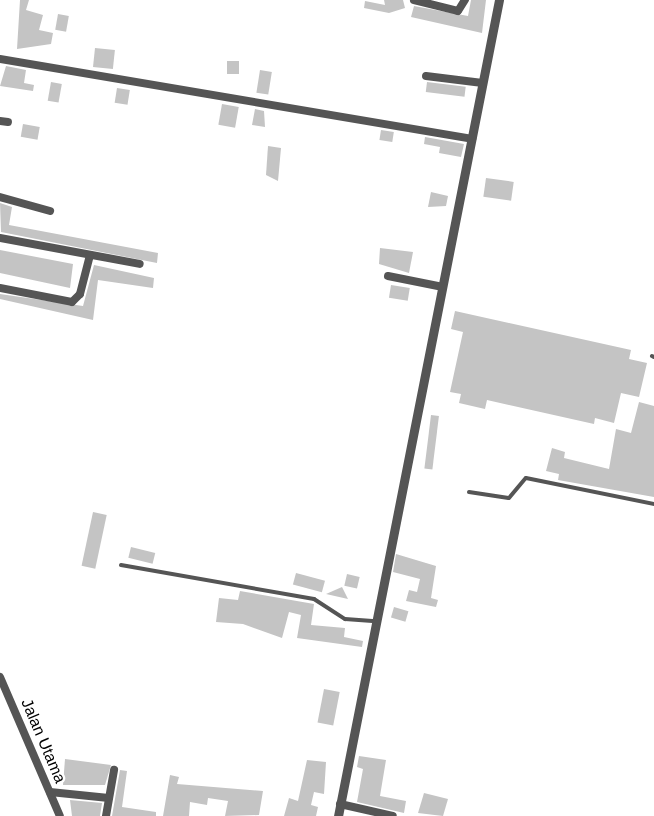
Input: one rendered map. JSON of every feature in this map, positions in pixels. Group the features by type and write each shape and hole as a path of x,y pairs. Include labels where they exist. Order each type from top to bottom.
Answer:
{"street":[{"path":"414,0 458,11 465,0"},
{"path":"338,816 499,0"},
{"path":"0,59 472,139"},
{"path":"426,76 483,83"},
{"path":"0,197 50,211"},
{"path":"0,238 140,264"},
{"path":"0,288 72,302 80,294 90,255"},
{"path":"388,276 443,287"},
{"name":"Jalan Utama","path":"0,677 60,816"},
{"path":"106,816 114,770"},
{"path":"50,792 109,798"},
{"path":"340,804 393,816"}],"lane":[{"path":"469,492 509,498 526,478 654,504"},
{"path":"120,565 314,599 345,619 376,621"}],"building":[{"path":"20,0 29,0 26,10 43,15 39,30 53,33 51,44 17,49"},
{"path":"384,0 403,0 405,8 389,13 364,8 365,1 385,5"},
{"path":"471,0 486,0 482,33 411,17 414,6 468,16"},
{"path":"58,14 69,16 66,32 55,30"},
{"path":"95,48 115,50 113,69 93,67"},
{"path":"227,61 239,61 239,74 227,74"},
{"path":"6,66 26,70 24,83 34,85 33,91 0,86"},
{"path":"260,70 272,72 268,95 256,93"},
{"path":"51,82 62,84 59,103 48,101"},
{"path":"427,82 466,87 464,97 426,92"},
{"path":"117,88 130,90 127,105 115,103"},
{"path":"222,104 239,107 235,128 218,125"},
{"path":"255,109 264,111 265,127 252,125"},
{"path":"23,124 40,127 37,140 21,137"},
{"path":"381,130 394,132 392,142 379,140"},
{"path":"425,137 464,144 461,157 439,153 440,147 424,144"},
{"path":"268,146 281,148 278,181 266,175"},
{"path":"486,178 514,182 511,201 483,197"},
{"path":"431,192 448,196 446,206 428,207"},
{"path":"0,203 12,207 9,225 158,253 157,263 1,232"},
{"path":"380,248 413,252 409,273 379,264"},
{"path":"0,250 73,264 70,288 0,273"},
{"path":"94,265 154,278 153,288 98,280 93,320 0,299 0,294 83,306"},
{"path":"391,285 410,288 408,301 389,298"},
{"path":"455,311 631,350 629,359 647,363 639,397 621,393 614,423 595,418 594,424 487,400 485,409 459,403 461,394 450,392 463,332 451,329"},
{"path":"639,402 654,406 654,497 558,480 559,474 546,471 552,448 565,452 564,458 609,469 616,429 631,433"},
{"path":"431,415 439,416 432,470 424,469"},
{"path":"93,512 107,515 95,569 82,566"},
{"path":"131,547 155,553 153,564 128,558"},
{"path":"396,554 436,566 431,598 438,600 436,607 406,601 409,590 417,592 420,579 393,572"},
{"path":"296,573 325,581 322,592 293,585"},
{"path":"347,574 360,577 357,589 344,586"},
{"path":"342,587 348,599 326,594"},
{"path":"240,591 314,604 311,625 345,628 344,637 363,641 362,647 297,638 301,615 289,612 282,638 243,624 216,622 219,598 238,600"},
{"path":"394,607 408,611 405,622 391,618"},
{"path":"324,689 340,692 333,725 318,722"},
{"path":"359,756 386,760 380,796 406,801 404,813 357,802 363,769 357,767"},
{"path":"65,759 111,765 105,785 63,785"},
{"path":"307,760 326,762 324,794 314,792 311,805 318,807 316,816 284,816 289,798 298,801"},
{"path":"120,770 127,771 122,807 156,812 156,816 112,816"},
{"path":"170,775 179,777 177,784 263,791 259,815 225,816 228,801 208,798 207,805 190,802 189,816 163,816"},
{"path":"424,793 448,799 443,816 418,813"},
{"path":"70,800 102,803 100,816 72,816"}]}
